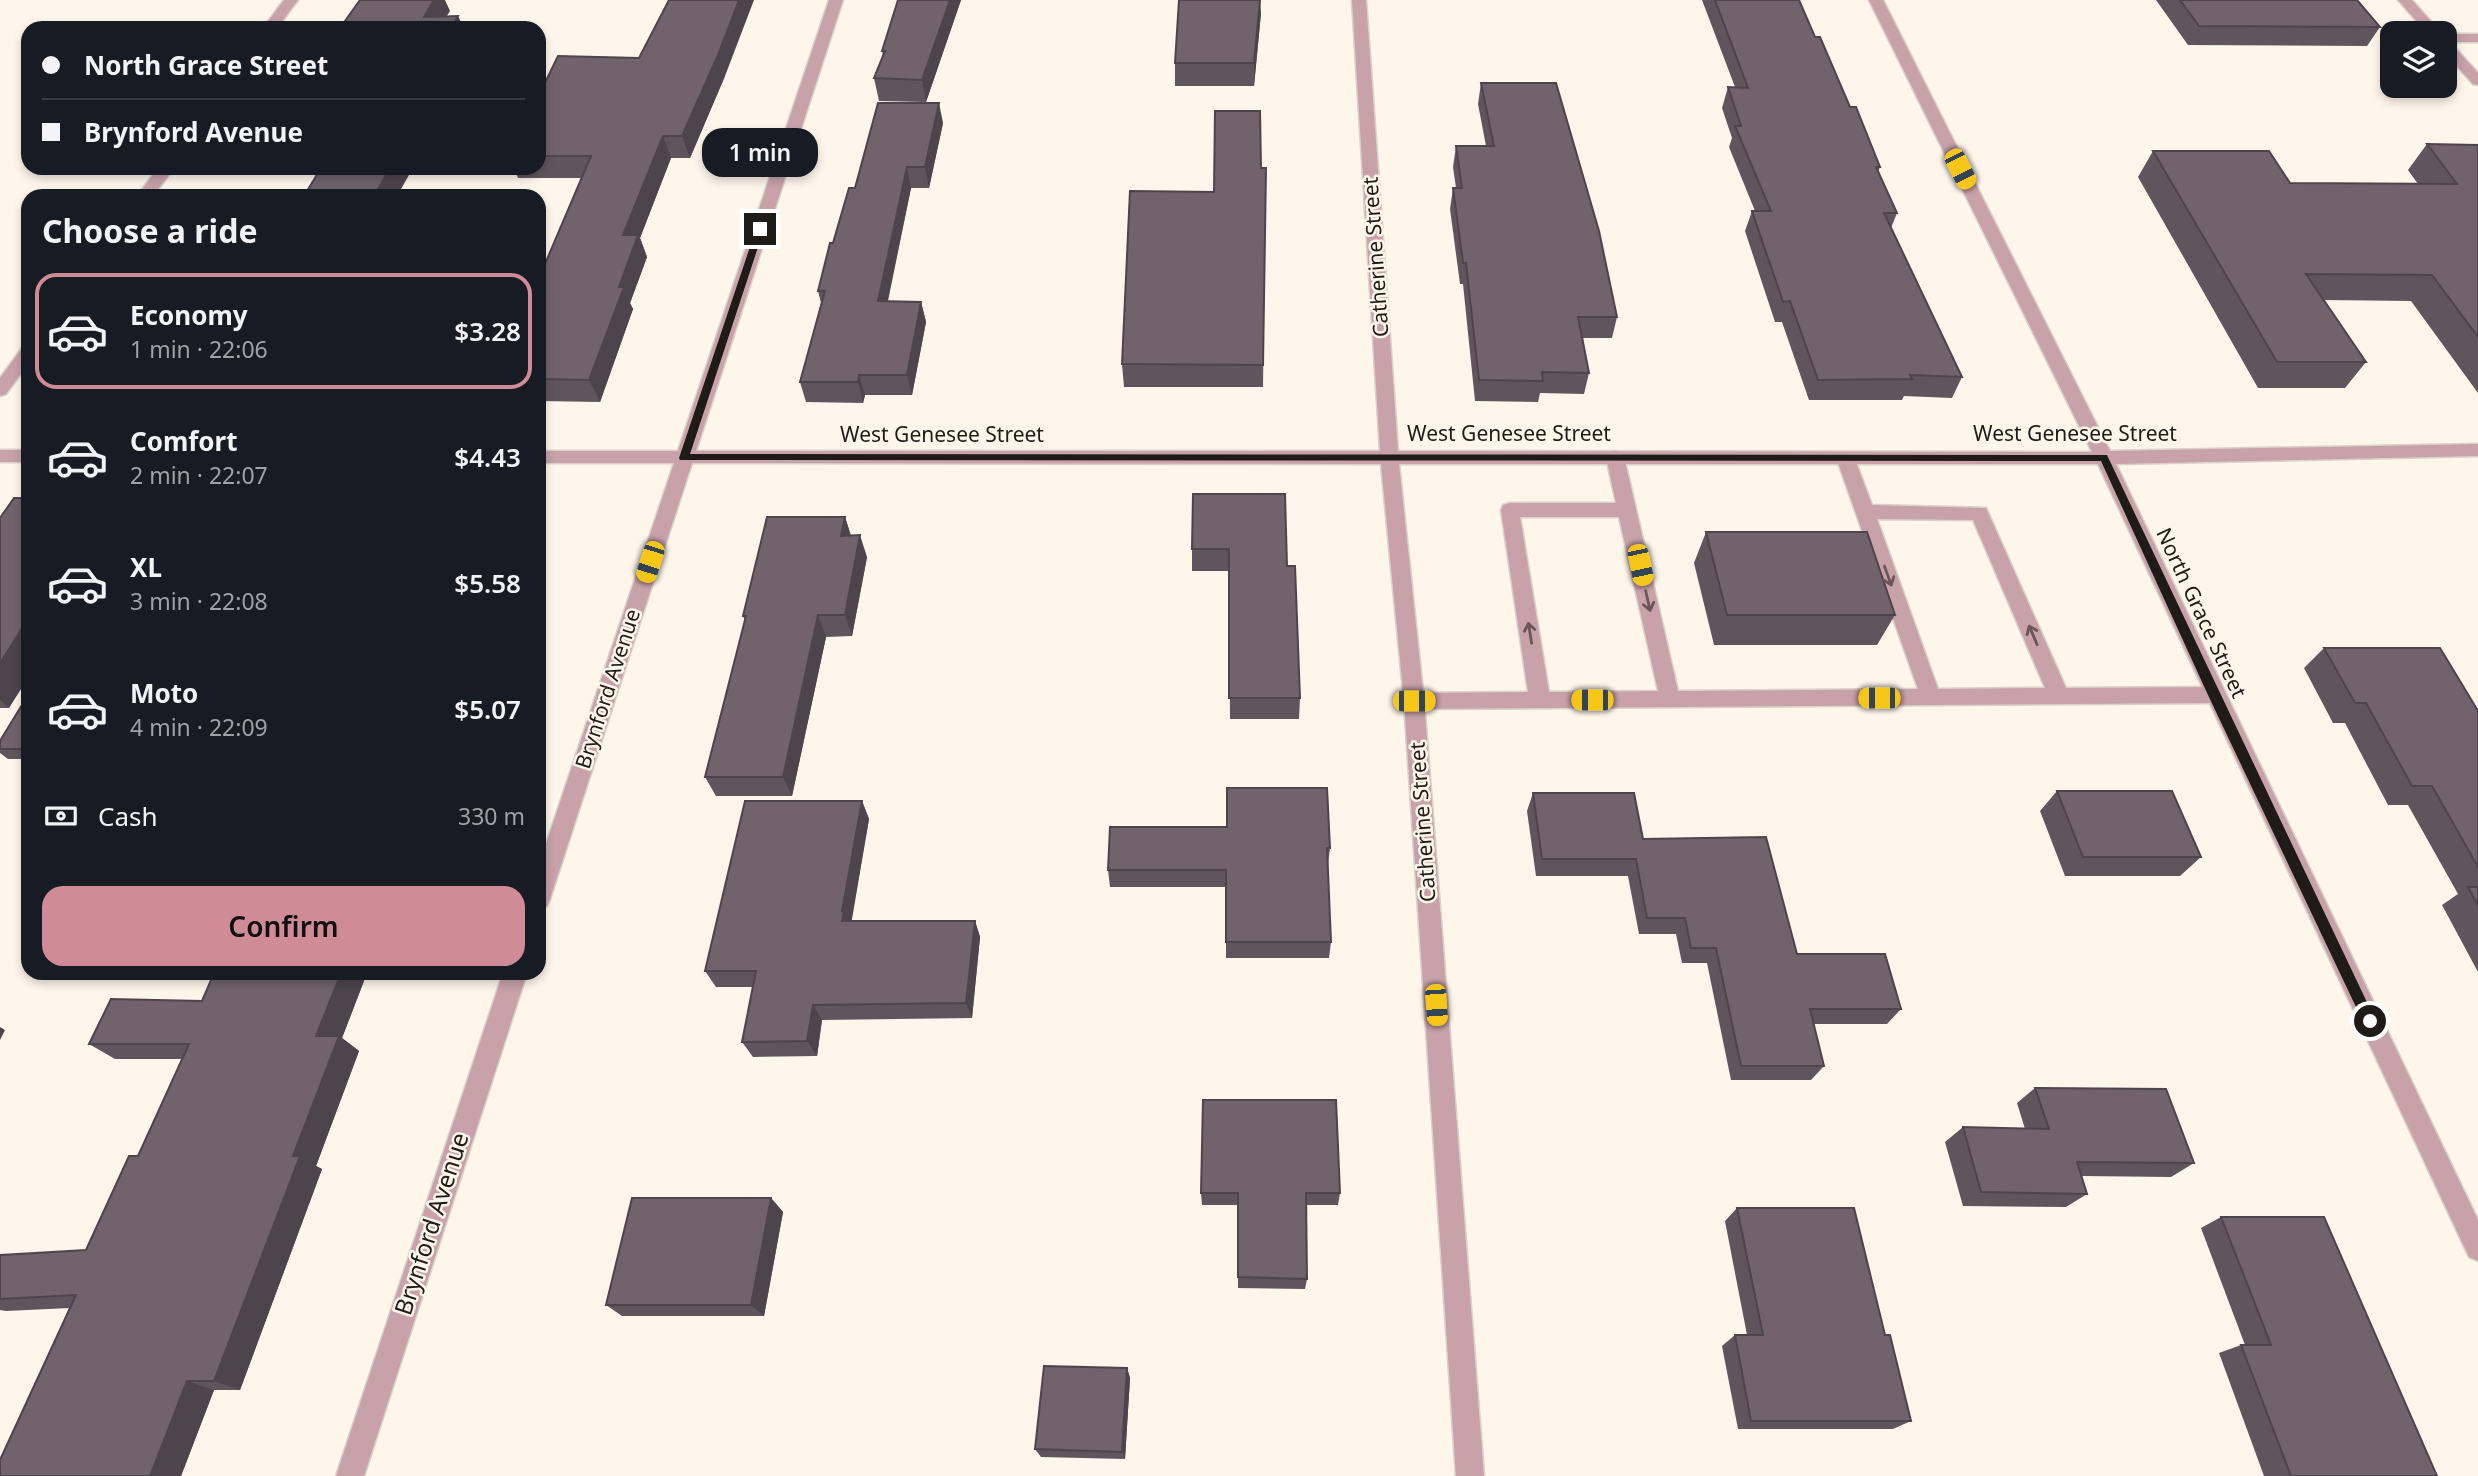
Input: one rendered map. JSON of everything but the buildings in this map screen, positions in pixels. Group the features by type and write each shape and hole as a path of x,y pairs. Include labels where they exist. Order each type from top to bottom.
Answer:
{"street":[{"path":"275,21 291,0"},
{"name":"Brynford Avenue","path":"546,878 836,0"},
{"name":"Catherine Street","path":"1359,0 1389,457 1414,701 1470,1476"},
{"name":"North Grace Street","path":"1876,0 2104,458 2478,1248"},
{"path":"2405,0 2423,21"},
{"path":"2457,38 2478,38"},
{"path":"2457,58 2478,81"},
{"path":"0,390 21,362"},
{"name":"West Genesee Street","path":"546,457 2104,458 2478,450"},
{"path":"0,456 21,456"},
{"path":"1615,457 1670,700"},
{"path":"1845,457 1931,697"},
{"path":"1541,700 1510,510 1628,510"},
{"path":"1864,512 1979,513 2060,698"},
{"path":"1414,701 2214,695"},
{"name":"Brynford Avenue","path":"350,1476 513,980"}],"route":[{"path":"760,229 684,458 2104,458 2370,1021"}]}
